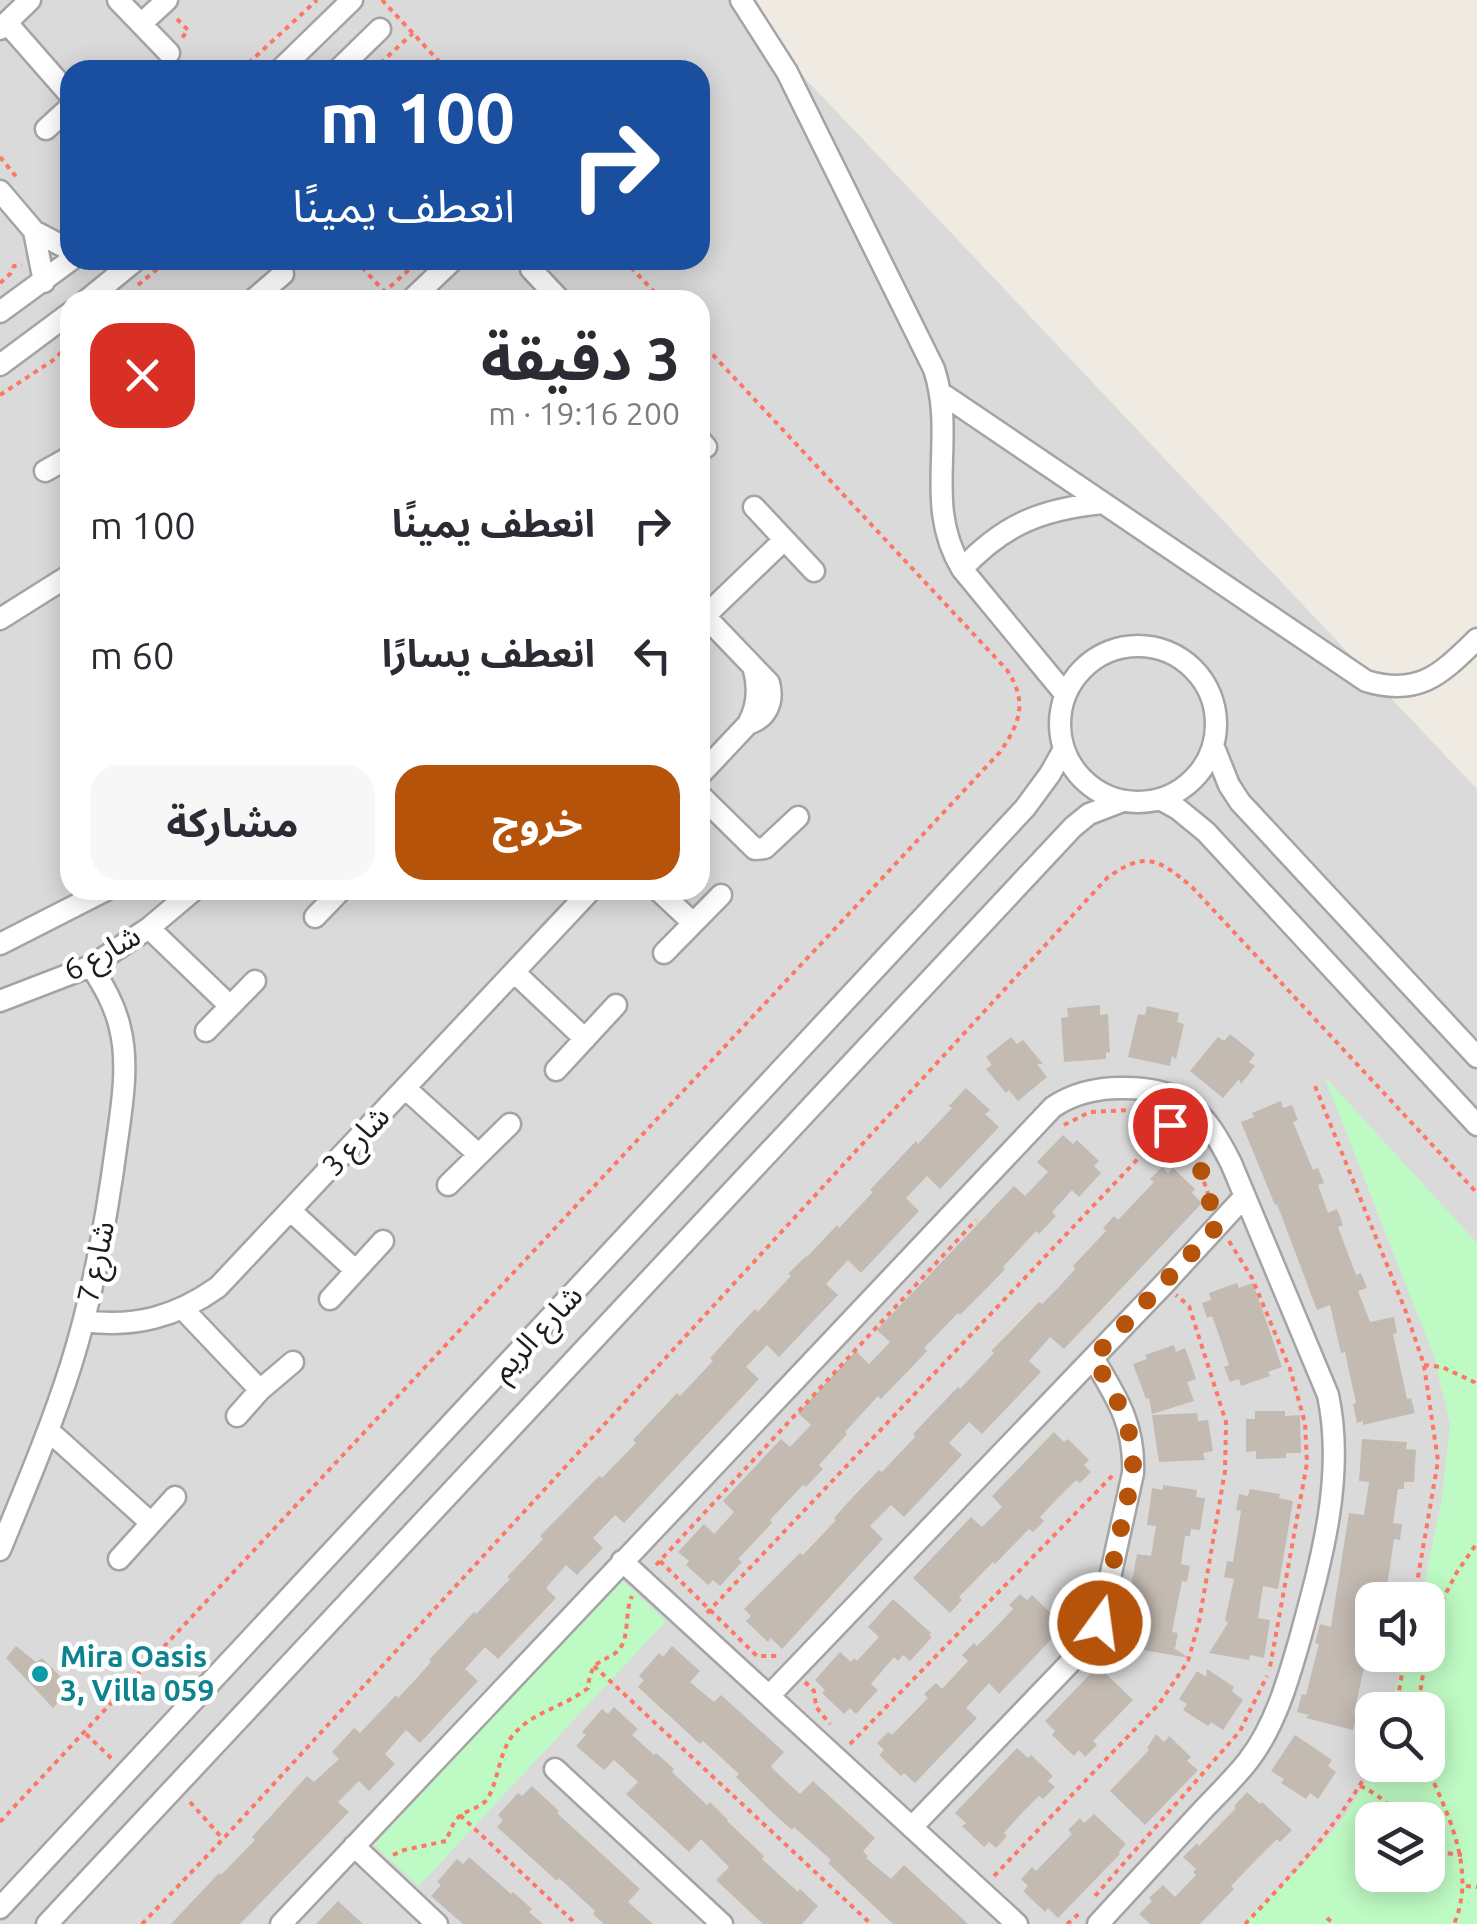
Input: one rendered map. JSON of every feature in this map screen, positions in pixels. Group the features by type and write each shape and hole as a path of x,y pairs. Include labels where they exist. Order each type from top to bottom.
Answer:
{"street":[{"path":"30,0 3,26 60,85"},
{"path":"118,0 169,53"},
{"path":"290,60 352,0"},
{"path":"740,0 786,72 934,369 944,424 940,504 946,538 962,569 1066,694"},
{"path":"141,24 165,2"},
{"path":"348,60 380,29"},
{"path":"46,129 60,116"},
{"path":"0,191 34,231 60,246"},
{"path":"34,231 43,272"},
{"path":"0,312 43,272 60,265"},
{"path":"104,290 125,270"},
{"path":"422,290 443,270"},
{"path":"532,270 551,290"},
{"path":"265,290 283,274"},
{"path":"0,365 60,323"},
{"path":"941,394 1366,680 1384,686 1420,684 1437,676 1477,639"},
{"path":"45,471 60,462"},
{"path":"962,569 980,550 1024,520 1049,511 1102,503"},
{"path":"754,506 814,571"},
{"path":"710,606 784,540"},
{"path":"0,619 60,581"},
{"path":"710,622 753,668 757,696 748,724 710,764"},
{"path":"1146,646 1171,653 1192,668 1208,689 1216,713 1213,745 1206,764 1177,792 1142,802 1123,801 1086,783 1072,768 1059,723 1066,694 1076,675 1096,658 1120,648 1146,646"},
{"path":"1213,745 1240,802 1477,1057"},
{"name":"شارع الريم","path":"0,1908 1000,835 1033,798 1064,749"},
{"path":"1160,799 1206,832 1477,1124"},
{"name":"شارع الريم","path":"47,1924 1073,827 1089,814 1123,801"},
{"path":"710,805 755,849 765,848 798,817"},
{"path":"664,953 721,894"},
{"path":"0,944 86,900"},
{"name":"شارع 6","path":"0,1001 91,966 149,928 176,900"},
{"path":"315,918 332,900"},
{"name":"شارع 3","path":"84,1322 144,1322 183,1309 218,1287 582,900"},
{"path":"669,900 692,922"},
{"path":"149,928 230,1006"},
{"name":"شارع 7","path":"0,1550 49,1431 84,1322 107,1215 124,1069 121,1029 91,966"},
{"path":"514,972 585,1039"},
{"path":"206,1032 255,980"},
{"path":"556,1070 616,1005"},
{"path":"405,1088 478,1154"},
{"path":"282,1924 1053,1107 1076,1094 1153,1089 1175,1095 1214,1130 1328,1395 1334,1420 1334,1450 1326,1531 1314,1586 1289,1677 1272,1719 1250,1759 1098,1924"},
{"path":"448,1186 510,1124"},
{"path":"769,1696 1244,1197"},
{"path":"291,1212 355,1270"},
{"path":"330,1299 383,1241"},
{"path":"183,1309 260,1390"},
{"path":"912,1828 1088,1643 1100,1623 1134,1453 1122,1406 1093,1358"},
{"path":"237,1416 293,1362"},
{"path":"49,1431 152,1523"},
{"path":"118,1559 175,1497"},
{"path":"622,1561 1018,1924"},
{"path":"556,1769 722,1924"},
{"path":"354,1846 437,1924"}],"path":[{"path":"253,60 318,0"},
{"path":"382,0 438,60"},
{"path":"165,2 188,30 169,53"},
{"path":"384,60 413,33"},
{"path":"0,282 19,260"},
{"path":"14,266 43,272"},
{"path":"363,270 382,290"},
{"path":"386,290 409,270"},
{"path":"634,270 652,290"},
{"path":"137,290 140,286"},
{"path":"0,1822 1000,752 1014,732 1019,697 1007,670 710,352"},
{"path":"0,396 60,353"},
{"path":"142,1924 1107,878 1124,866 1140,860 1164,864 1192,886 1477,1192"},
{"path":"1315,1086 1424,1365 1438,1461 1419,1582"},
{"path":"693,1627 1189,1105"},
{"path":"1063,1126 1090,1112 1134,1110 1170,1125 1193,1148 1207,1196 1252,1278 1290,1369 1305,1423 1307,1464 1269,1672 1240,1731 1067,1924"},
{"path":"378,1869 394,1854 446,1841 460,1816 488,1798 509,1741 528,1720 588,1688 594,1666 624,1642 627,1608 642,1580 982,1213"},
{"path":"981,1890 1159,1704 1188,1660 1199,1622 1226,1472 1226,1422 1188,1306 1164,1284"},
{"path":"1424,1365 1442,1367 1477,1387"},
{"path":"837,1758 1134,1453"},
{"path":"1445,1595 1477,1543"},
{"path":"660,1561 757,1656 778,1656 794,1671 814,1691 816,1707 838,1732"},
{"path":"594,1666 871,1924"},
{"path":"85,1733 115,1762"},
{"path":"1245,1924 1292,1876 1362,1782"},
{"path":"1433,1782 1464,1855 1466,1886 1454,1924"},
{"path":"1360,1786 1386,1802"},
{"path":"460,1816 576,1924"},
{"path":"1445,1853 1464,1855"},
{"path":"1466,1886 1477,1887"},
{"path":"1326,1918 1334,1924"}],"shaded area":[{"path":"0,0 731,0 1477,789 1477,1924 0,1924"}],"green space":[{"path":"1324,1076 1477,1243 1477,1924 1242,1924 1335,1829 1364,1782 1445,1782 1445,1692 1395,1692 1401,1672 1445,1672 1445,1582 1425,1582 1442,1498 1450,1423 1433,1354"},
{"path":"621,1579 666,1621 419,1886 374,1845"}],"building":[{"path":"1100,1005 1100,1015 1108,1014 1110,1053 1106,1052 1106,1059 1064,1062 1061,1018 1068,1017 1067,1008"},
{"path":"1147,1006 1179,1013 1177,1022 1184,1024 1176,1059 1172,1056 1170,1066 1128,1057 1138,1014 1145,1015"},
{"path":"1230,1034 1255,1054 1249,1062 1255,1066 1223,1098 1190,1071 1218,1037 1224,1041"},
{"path":"1011,1037 1017,1044 1023,1040 1043,1064 1037,1064 1047,1077 1018,1101 986,1069 992,1065 986,1057"},
{"path":"966,1088 990,1110 985,1114 999,1127 940,1189 927,1176 906,1198 919,1211 861,1273 848,1260 826,1284 838,1295 779,1357 767,1345 746,1367 759,1379 624,1523 615,1515 593,1538 603,1548 577,1575 566,1565 546,1588 556,1598 498,1659 485,1647 465,1669 478,1681 420,1743 406,1730 385,1754 395,1764 369,1791 359,1781 338,1802 349,1812 240,1924 171,1924 255,1840 252,1837 307,1776 314,1782 339,1759 332,1752 354,1728 360,1733 396,1695 398,1698 474,1612 510,1579 507,1577 543,1539 540,1536 636,1443 633,1440 713,1361 710,1358 738,1327 755,1309 758,1312 791,1276 788,1274 837,1225 839,1228 916,1141 918,1144 952,1108 949,1106"},
{"path":"1281,1101 1283,1108 1292,1105 1298,1120 1293,1122 1313,1170 1318,1168 1324,1183 1318,1185 1328,1213 1337,1209 1343,1225 1338,1227 1356,1275 1361,1273 1367,1288 1358,1291 1370,1322 1394,1317 1397,1333 1393,1334 1407,1399 1411,1398 1415,1413 1357,1423 1345,1352 1341,1353 1330,1305 1317,1310 1241,1122"},
{"path":"1063,1135 1073,1144 1077,1140 1099,1161 1094,1166 1101,1173 1079,1197 1072,1190 1052,1212 1056,1216 1039,1234 1036,1231 988,1287 924,1348 927,1351 881,1399 878,1396 819,1465 823,1469 770,1520 772,1523 738,1559 742,1562 720,1586 713,1580 708,1585 678,1552 704,1524 714,1534 734,1512 723,1501 781,1439 790,1447 811,1425 798,1413 856,1351 869,1364 890,1342 877,1330 1014,1186 1025,1196 1048,1172 1037,1162"},
{"path":"1162,1167 1168,1173 1173,1168 1195,1189 1192,1193 1202,1203 1064,1349 1050,1337 1029,1361 1041,1372 982,1434 969,1422 949,1443 962,1455 904,1517 891,1505 870,1526 883,1539 782,1649 771,1638 768,1642 746,1621 751,1616 744,1609 800,1553 803,1555 851,1499 879,1470 882,1472 915,1437 913,1434 994,1353 991,1351 1059,1287 1106,1231 1103,1228 1114,1216 1118,1220 1154,1182 1150,1179"},
{"path":"1237,1283 1239,1288 1253,1283 1282,1367 1268,1372 1270,1376 1241,1386 1239,1379 1230,1382 1221,1341 1212,1316 1207,1318 1202,1303 1211,1300 1209,1293"},
{"path":"1174,1345 1176,1352 1185,1348 1191,1364 1196,1379 1187,1382 1194,1401 1152,1414 1133,1364 1147,1359 1145,1355"},
{"path":"1255,1411 1300,1415 1301,1453 1256,1459 1256,1451 1246,1452 1246,1419 1255,1419"},
{"path":"1197,1413 1198,1421 1208,1420 1213,1451 1203,1453 1205,1460 1159,1462 1152,1415"},
{"path":"1054,1432 1064,1442 1068,1439 1089,1460 1084,1465 1091,1472 1058,1498 1040,1517 1044,1521 1033,1532 1029,1529 993,1562 959,1597 962,1600 950,1613 913,1578 971,1517 982,1527 1002,1507 992,1496"},
{"path":"1362,1439 1407,1442 1406,1449 1416,1450 1414,1482 1404,1482 1404,1489 1398,1489 1393,1523 1402,1524 1400,1540 1394,1539 1388,1582 1355,1582 1355,1672 1363,1672 1359,1692 1355,1692 1353,1730 1297,1712 1302,1694 1306,1695 1320,1624 1331,1627 1349,1513 1364,1515 1369,1482 1359,1481"},
{"path":"1163,1485 1197,1490 1196,1497 1205,1498 1200,1530 1191,1529 1190,1536 1185,1536 1181,1564 1190,1566 1187,1582 1182,1581 1172,1632 1178,1633 1175,1648 1172,1647 1189,1658 1120,1646 1137,1554 1151,1556 1156,1526 1147,1525 1152,1488 1163,1490"},
{"path":"1250,1489 1280,1494 1279,1498 1293,1501 1278,1589 1263,1586 1258,1618 1270,1620 1264,1658 1250,1655 1249,1660 1209,1653 1228,1623 1225,1620 1234,1579 1224,1577 1227,1561 1233,1562 1241,1511 1236,1510 1239,1494 1248,1496"},
{"path":"1020,1594 1027,1600 1032,1595 1054,1616 1051,1619 1061,1629 999,1694 989,1683 966,1708 977,1718 915,1783 904,1773 901,1776 879,1755 884,1750 877,1743 888,1732 892,1735 928,1698 924,1694 936,1683 942,1689 968,1661 962,1655 995,1628 1013,1609 1009,1605"},
{"path":"893,1599 932,1637 910,1661 903,1655 898,1661 894,1657 871,1684 878,1690 856,1714 850,1708 844,1714 822,1693 825,1690 815,1680 840,1652 851,1662 854,1658 857,1661 879,1637 868,1627"},
{"name":"Mira Oasis 3, Villa 059","path":"16,1646 36,1662 42,1658 71,1687 53,1708 6,1658"},
{"path":"672,1646 700,1671 690,1682 714,1702 721,1695 784,1752 771,1766 775,1771 800,1794 813,1781 875,1838 863,1851 866,1858 891,1879 904,1865 968,1924 893,1924 828,1863 831,1860 794,1827 792,1830 736,1777 739,1774 638,1687 644,1680 639,1676 659,1653 663,1657"},
{"path":"1098,1666 1133,1700 1093,1741 1097,1745 1085,1757 1079,1750 1074,1756 1052,1735 1055,1731 1045,1721"},
{"path":"1207,1669 1234,1687 1232,1691 1243,1700 1223,1730 1211,1722 1208,1726 1183,1710 1187,1704 1179,1699 1197,1671 1206,1677"},
{"path":"614,1707 638,1729 632,1735 674,1769 672,1772 707,1805 710,1802 764,1856 762,1859 818,1906 802,1924 763,1924 716,1880 729,1867 701,1839 689,1852 626,1794 638,1782 614,1760 604,1770 576,1746 586,1735 582,1732 602,1709 608,1714"},
{"path":"1156,1734 1164,1742 1169,1736 1191,1757 1187,1761 1198,1770 1145,1825 1110,1791 1149,1750"},
{"path":"1295,1735 1332,1760 1328,1766 1336,1772 1318,1799 1310,1793 1306,1799 1281,1783 1284,1779 1271,1771"},
{"path":"1017,1748 1028,1758 1031,1755 1053,1776 1048,1781 1055,1787 1021,1814 996,1848 989,1842 984,1847 962,1826 966,1823 955,1813"},
{"path":"532,1786 640,1889 628,1902 653,1924 604,1924 559,1878 557,1881 497,1827 503,1820 498,1815 518,1793 522,1796"},
{"path":"1247,1792 1292,1830 1254,1862 1200,1924 1150,1924 1139,1914 1152,1901 1149,1898 1163,1885 1175,1897 1196,1875 1196,1869 1183,1857 1197,1843 1199,1846"},
{"path":"1094,1814 1126,1844 1058,1918 1048,1908 1045,1912 1023,1891 1028,1886 1021,1879 1032,1867 1036,1871 1072,1834 1068,1830 1080,1818 1084,1823"},
{"path":"469,1857 532,1909 529,1912 543,1924 463,1924 431,1896 441,1885 437,1882 457,1859 463,1864"},
{"path":"338,1901 363,1924 316,1924"}],"place":[{"name":"Mira Oasis 3, Villa 059","path":"40,1674"}],"route":[{"path":"1100,1623 1134,1453 1122,1406 1093,1358 1220,1223 1207,1196 1193,1148 1170,1125"}]}
